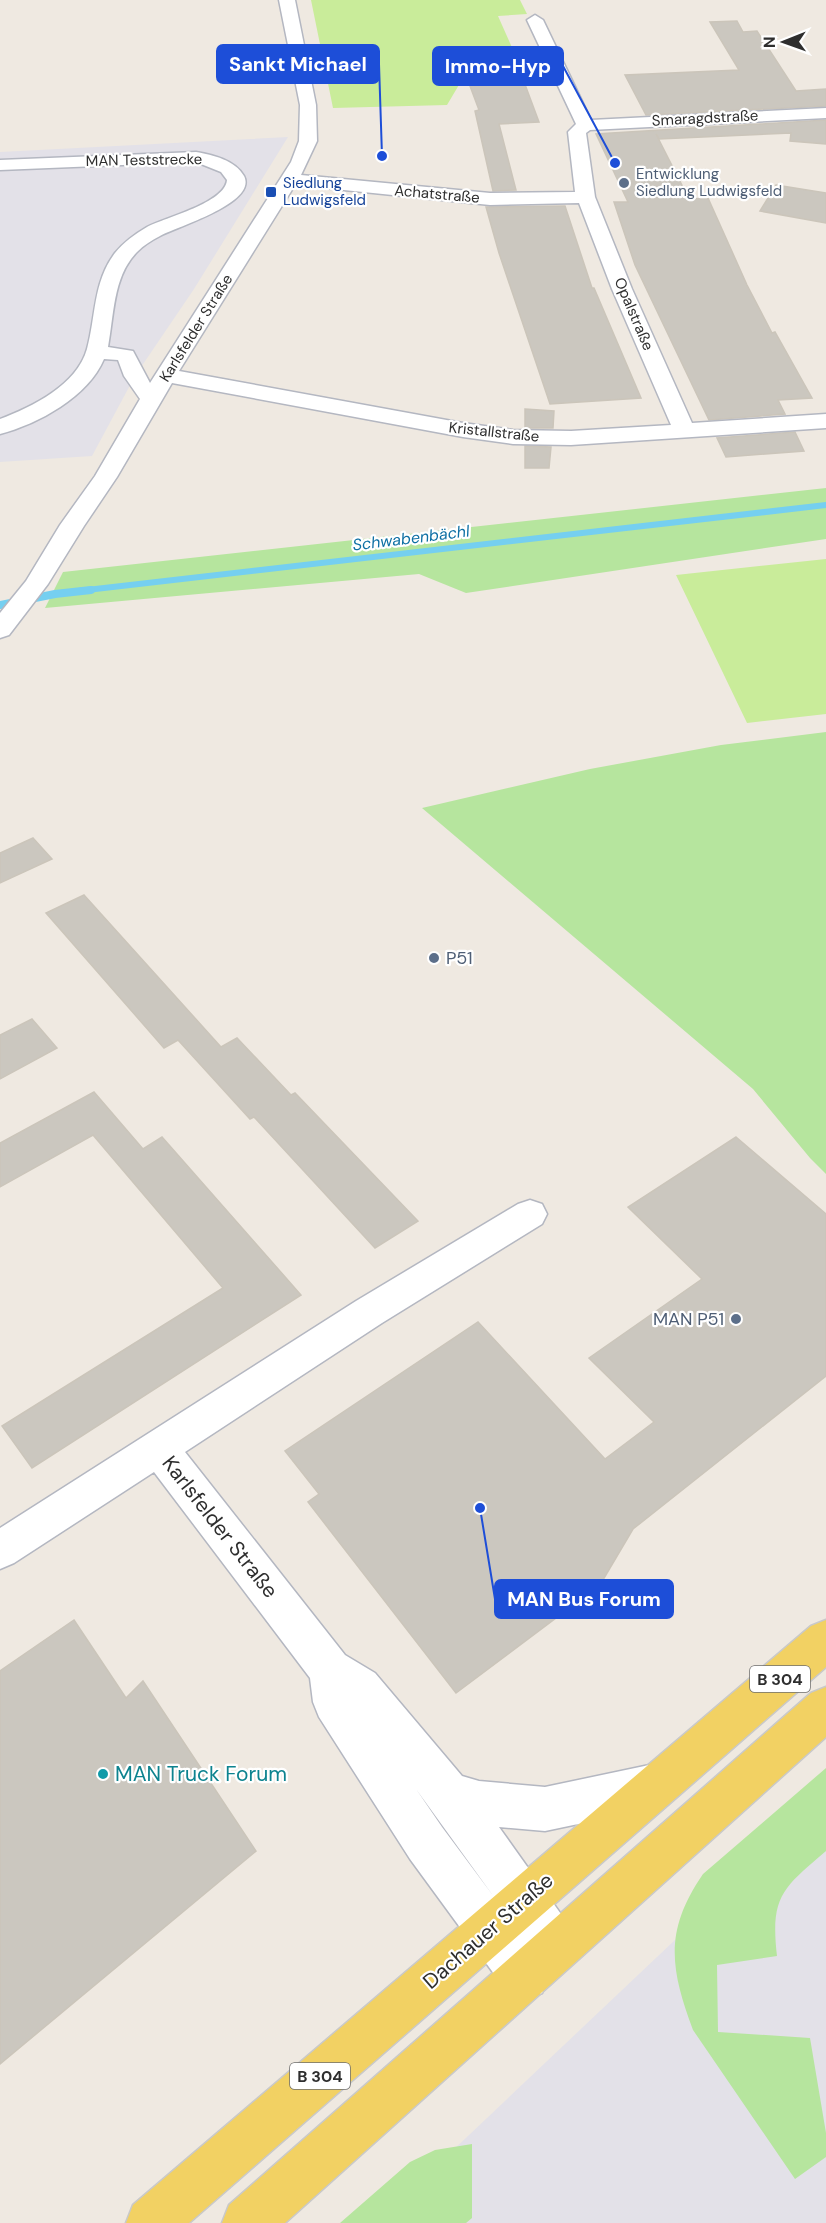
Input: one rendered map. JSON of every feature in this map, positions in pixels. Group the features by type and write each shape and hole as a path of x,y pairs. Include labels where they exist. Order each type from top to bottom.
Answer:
{"main road":[{"name":"Dachauer Straße","path":"151,2223 654,1786 826,1640"},
{"name":"B 304","path":"247,2223 826,1708"}],"street":[{"name":"Karlsfelder Straße","path":"3,627 36,584 72,525 106,477 151,399 289,179 306,146 308,105 287,0"},
{"path":"535,20 585,125"},
{"name":"Smaragdstraße","path":"585,125 826,113"},
{"name":"Opalstraße","path":"585,125 577,132 577,146 586,197 622,289 684,430"},
{"name":"MAN Teststrecke","path":"0,165 196,157 215,160 226,166 234,175 236,184 232,192 215,204 144,238 131,248 116,267 103,301 96,352 78,382 48,405 0,427"},
{"name":"Achatstraße","path":"289,179 490,199 586,197"},
{"path":"96,352 126,355 135,376 151,399"},
{"name":"Kristallstraße","path":"166,375 452,428 513,436 572,438 826,421"},
{"path":"159,1448 369,1312 530,1214"},
{"name":"Karlsfelder Straße","path":"0,1550 159,1448 330,1670 360,1688 449,1794 506,1914 541,1961"},
{"name":"Karlsfelder Straße","path":"330,1670 334,1702 426,1843 506,1914"},
{"path":"449,1794 479,1803 545,1809 654,1786"}],"shaded area":[{"path":"288,137 194,289 135,376 92,456 0,462 0,152"},
{"path":"826,1797 826,2223 376,2223"}],"green space":[{"path":"311,0 520,0 527,14 498,16 518,61 472,63 447,105 333,108"},
{"path":"826,488 826,539 466,593 419,574 45,608 63,572"},
{"path":"826,559 826,714 747,723 676,575"},
{"path":"826,732 826,1174 753,1089 422,808 590,769 721,745"},
{"path":"826,1768 826,1851 799,1875 783,1895 776,1919 777,1956 717,1965 718,2032 810,2038 826,2133 826,2157 795,2179 693,2030 679,1987 675,1950 682,1914 703,1874"},
{"path":"472,2144 472,2218 466,2223 340,2223 410,2162 435,2150"}],"building":[{"path":"737,21 743,32 757,31 796,91 826,89 826,106 646,115 625,75 739,70 710,22"},
{"path":"517,63 539,122 499,124 516,190 493,191 475,111 479,110 470,86 495,85 488,64"},
{"path":"826,120 826,144 790,141 791,133 659,139 656,134 689,199 708,198 747,285 772,333 775,332 812,398 778,400 785,414 709,420 635,265 614,202 628,202 596,134"},
{"path":"776,185 826,193 826,223 760,211"},
{"path":"565,206 592,288 594,288 641,398 550,404 499,253 486,207"},
{"path":"525,409 554,411 553,428 525,428"},
{"path":"795,432 804,451 726,457 717,438"},
{"path":"525,446 551,447 549,468 525,468"},
{"path":"33,838 52,859 0,883 0,853"},
{"path":"84,895 221,1047 237,1038 291,1095 295,1093 418,1221 375,1248 254,1117 250,1119 178,1040 164,1048 46,913"},
{"path":"32,1019 57,1048 0,1079 0,1035"},
{"path":"94,1092 143,1149 162,1137 301,1295 32,1468 2,1426 223,1288 93,1135 0,1187 0,1143"},
{"path":"736,1137 826,1214 826,1376 633,1529 600,1585 456,1693 308,1502 319,1494 285,1451 478,1322 605,1459 654,1422 589,1358 702,1279 628,1207"},
{"name":"MAN Truck Forum","path":"74,1620 126,1698 143,1681 256,1851 0,2064 0,1671"}],"waterway":[{"name":"Schwabenbächl","path":"78,591 826,505"},
{"name":"Schwabenbächl","path":"0,605 55,594 91,590"}],"place":[{"name":"Sankt Michael","path":"382,156"},
{"name":"Immo-Hyp","path":"615,163"},
{"name":"Entwicklung Siedlung Ludwigsfeld","path":"624,183"},
{"name":"Siedlung Ludwigsfeld","path":"271,192"},
{"name":"P51","path":"434,958"},
{"name":"MAN P51","path":"736,1319"},
{"name":"MAN Bus Forum","path":"480,1508"},
{"name":"MAN Truck Forum","path":"103,1774"}]}
